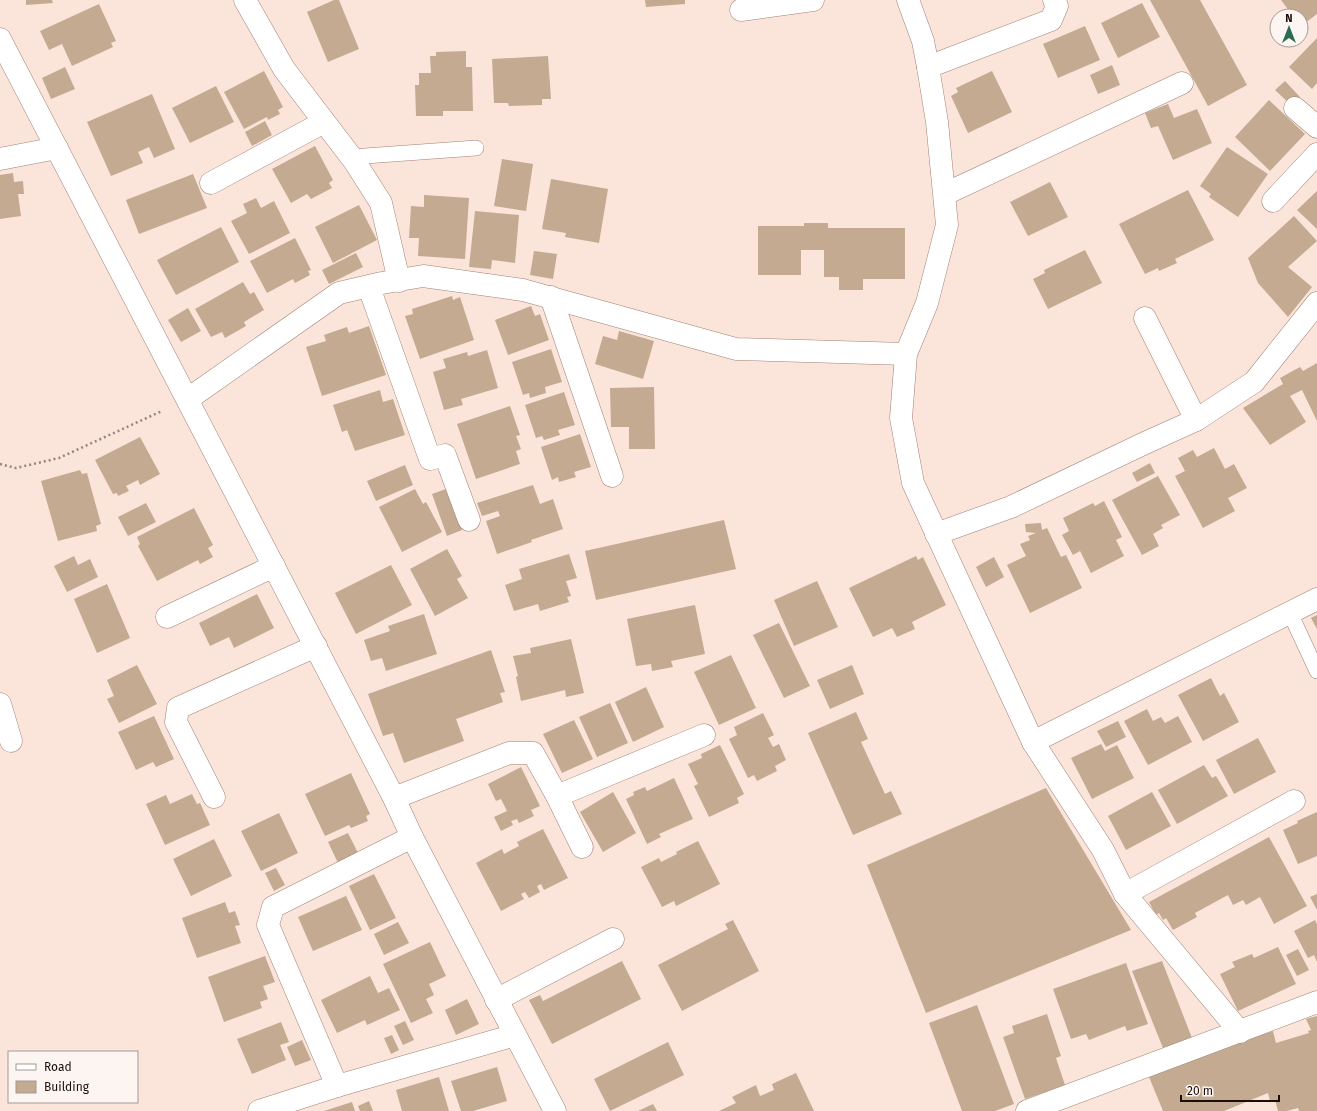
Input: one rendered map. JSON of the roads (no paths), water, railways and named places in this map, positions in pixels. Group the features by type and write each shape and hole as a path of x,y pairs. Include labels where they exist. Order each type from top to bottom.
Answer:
{"street":[{"path":"245,0 284,69 351,156 381,203 399,281"},
{"path":"741,10 813,0"},
{"path":"908,0 923,41 928,67 937,122 947,225 927,303 906,354 901,418 913,483 1033,742 1103,850 1124,894 1240,1032"},
{"path":"928,67 1051,20 1057,6 1054,0"},
{"path":"0,39 316,646 394,798 412,837 555,1111"},
{"path":"945,194 1182,83"},
{"path":"1295,108 1317,127"},
{"path":"211,183 324,122"},
{"path":"0,159 57,148"},
{"path":"1273,201 1317,154"},
{"path":"188,399 339,293 423,276 523,290 736,349 906,354"},
{"path":"369,286 430,459 445,455 468,520"},
{"path":"551,297 612,476"},
{"path":"936,534 1011,507 1196,420 1254,382 1317,303"},
{"path":"1145,318 1196,420"},
{"path":"167,617 274,566"},
{"path":"1033,742 1317,599"},
{"path":"214,797 176,722 178,708 316,646"},
{"path":"0,704 11,741"},
{"path":"557,796 704,735"},
{"path":"394,798 509,753 533,753 557,796 582,847"},
{"path":"1124,894 1294,801"},
{"path":"337,1086 268,925 271,913 273,907 412,837"},
{"path":"496,1000 613,939"},
{"path":"1027,1111 1317,1002"},
{"path":"259,1111 337,1086 515,1035"}],"lane":[{"path":"351,156 476,148"},
{"path":"1290,613 1317,672"}]}
